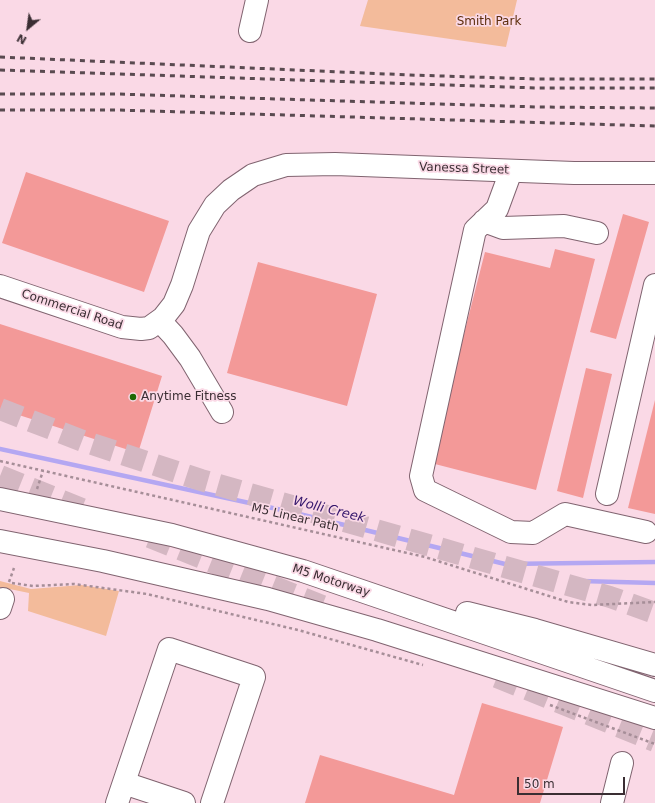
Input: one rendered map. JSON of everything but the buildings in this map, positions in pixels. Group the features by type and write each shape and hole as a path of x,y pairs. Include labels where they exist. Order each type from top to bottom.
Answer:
{"main road":[{"path":"250,31 255,0"},
{"name":"Vanessa Street","path":"273,168 311,163 511,171 655,173"},
{"name":"Commercial Road","path":"0,286 132,329 149,328 160,321 169,312 178,295 199,231 215,205 231,190 254,175 273,168"},
{"path":"511,171 497,209 475,230 420,476 426,490 511,532 533,533 565,514 646,532"},
{"path":"484,221 503,228 564,226 597,233"},
{"path":"607,494 655,285"},
{"path":"160,321 174,334 222,412"},
{"name":"M5 Motorway","path":"0,499 172,534 303,571 655,691"},
{"path":"0,541 103,561 268,599 377,630 655,718"},
{"path":"303,571 536,630 655,665"},
{"path":"184,803 121,793 169,649 254,677 212,803"},
{"path":"510,673 655,726"},
{"path":"612,803 622,764"}],"path":[{"name":"M5 Linear Path","path":"0,461 425,557 568,602 592,606 655,602"},
{"path":"35,495 43,471"},
{"path":"14,568 9,582 33,586 74,584 147,594 291,628 424,666"},
{"path":"548,705 655,744"}],"green space":[{"name":"Smith Park","path":"368,0 517,0 506,47 360,26"},
{"path":"0,581 31,589 81,585 119,591 106,636 28,611 29,593 0,587"}],"waterway":[{"name":"Wolli Creek","path":"0,449 291,512 505,564 655,562"},
{"path":"581,581 655,583"}],"tunnel":[{"path":"0,409 83,441 201,480 610,597 655,613"},
{"path":"0,476 87,511"},
{"path":"150,537 322,606"},
{"path":"497,677 655,741"}],"railway":[{"path":"0,57 410,75 537,79 655,79"},
{"path":"0,70 536,88 655,88"},
{"path":"0,94 116,94 537,107 655,108"},
{"path":"0,110 116,110 655,126"}],"place":[{"name":"Anytime Fitness","path":"133,397"}]}
